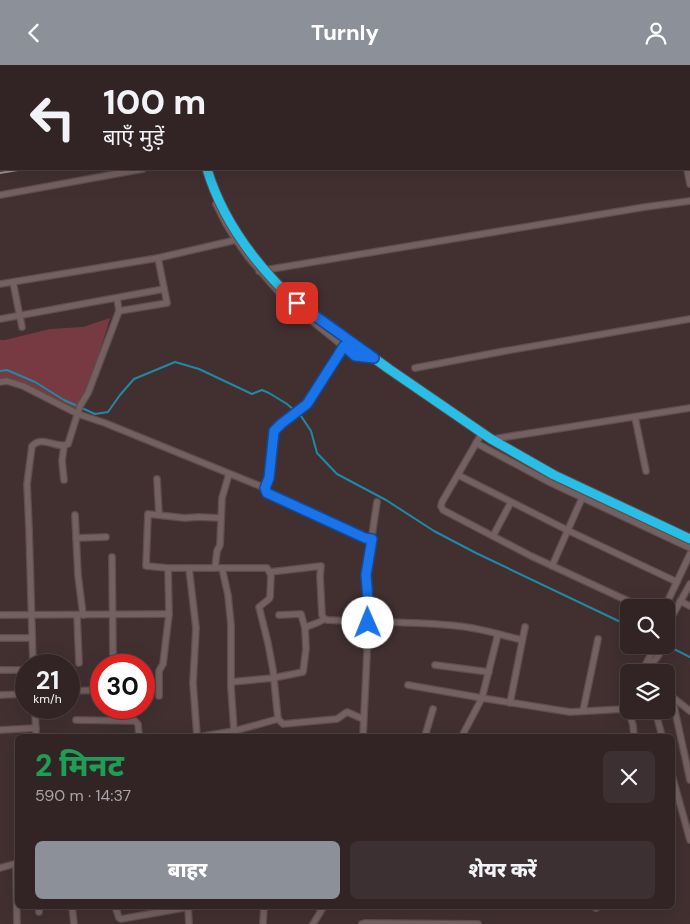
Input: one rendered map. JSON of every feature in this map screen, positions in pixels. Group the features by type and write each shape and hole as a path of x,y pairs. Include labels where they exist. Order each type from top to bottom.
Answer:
{"highway":[{"path":"205,170 233,229 261,267 290,297 491,439 554,475 640,520 690,539"}],"street":[{"path":"0,195 138,170"},
{"path":"205,170 218,207 236,240 259,271 286,300 355,356 374,358"},
{"path":"687,170 690,184"},
{"path":"259,271 690,201"},
{"path":"0,284 158,258 236,240"},
{"path":"119,311 167,303 158,258"},
{"path":"13,282 22,327"},
{"path":"0,319 164,289"},
{"path":"64,480 62,461 64,446 68,444 79,411 88,393 119,311 117,298"},
{"path":"415,368 690,319"},
{"path":"265,488 269,478 274,431 307,404 344,346"},
{"path":"0,382 7,381 23,387 105,423 265,488 267,493 365,538 372,539"},
{"path":"491,439 690,408"},
{"path":"635,417 646,471"},
{"path":"482,433 442,502 442,508 552,566 624,599"},
{"path":"33,654 27,484 32,446 40,441 64,446"},
{"path":"476,443 518,467 582,498 640,520 690,549"},
{"path":"215,568 217,551 220,545 222,498 229,474"},
{"path":"458,475 567,530 677,582"},
{"path":"157,479 159,515"},
{"path":"552,566 582,498"},
{"path":"363,734 369,612 366,575 377,502"},
{"path":"493,536 511,502"},
{"path":"221,519 185,518 149,513 147,515 146,566 168,568 267,568 271,575 270,597 259,607 268,643 278,719 283,723 337,719 348,712 363,719"},
{"path":"76,515 80,615 79,654"},
{"path":"76,538 106,537"},
{"path":"669,599 690,554"},
{"path":"112,557 113,654"},
{"path":"270,572 321,566 322,615 324,619"},
{"path":"159,696 159,671 163,664 169,614 168,568"},
{"path":"189,568 196,628 193,683 197,734"},
{"path":"222,568 228,595 231,625 231,682 234,731"},
{"path":"675,609 690,584"},
{"path":"680,601 690,606"},
{"path":"0,615 169,614"},
{"path":"231,682 273,678 303,672 306,649 305,628 301,614 278,615"},
{"path":"324,619 368,623 451,625 522,640"},
{"path":"305,628 318,624 324,619"},
{"path":"510,703 525,627"},
{"path":"464,734 482,699 498,634"},
{"path":"0,638 32,638"},
{"path":"583,711 598,639"},
{"path":"651,664 660,654"},
{"path":"435,665 488,672"},
{"path":"0,670 15,671"},
{"path":"408,685 482,699 570,712 620,709"},
{"path":"0,695 15,695"},
{"path":"675,699 690,711"},
{"path":"426,734 433,709"},
{"path":"675,711 690,780"},
{"path":"36,719 36,734"},
{"path":"216,734 278,719"},
{"path":"631,719 634,734"},
{"path":"657,719 661,734"},
{"path":"76,720 135,721 138,724 139,734"},
{"path":"0,730 36,728"},
{"path":"675,786 690,840"},
{"path":"0,867 15,864"},
{"path":"17,909 17,924"},
{"path":"72,909 74,924"},
{"path":"116,909 121,919 177,909"},
{"path":"188,909 189,924"},
{"path":"263,924 264,909"},
{"path":"313,924 323,909"},
{"path":"362,924 478,924"}],"shaded area":[{"path":"110,318 95,364 76,410 13,379 0,380 0,340 50,329 83,327"}],"waterway":[{"path":"0,371 7,370 35,382 64,400 95,414 108,412 134,379 175,362 199,369 252,394 262,390 287,404 301,416 311,431 317,453 337,474 386,500 434,531 476,553 620,622"},
{"path":"675,650 690,657"}],"railway":[{"path":"0,173 18,170"}],"route":[{"path":"297,303 374,358 355,356 344,346 307,404 274,431 269,478 265,488 267,493 365,538 372,539 366,575 368,623"}]}
